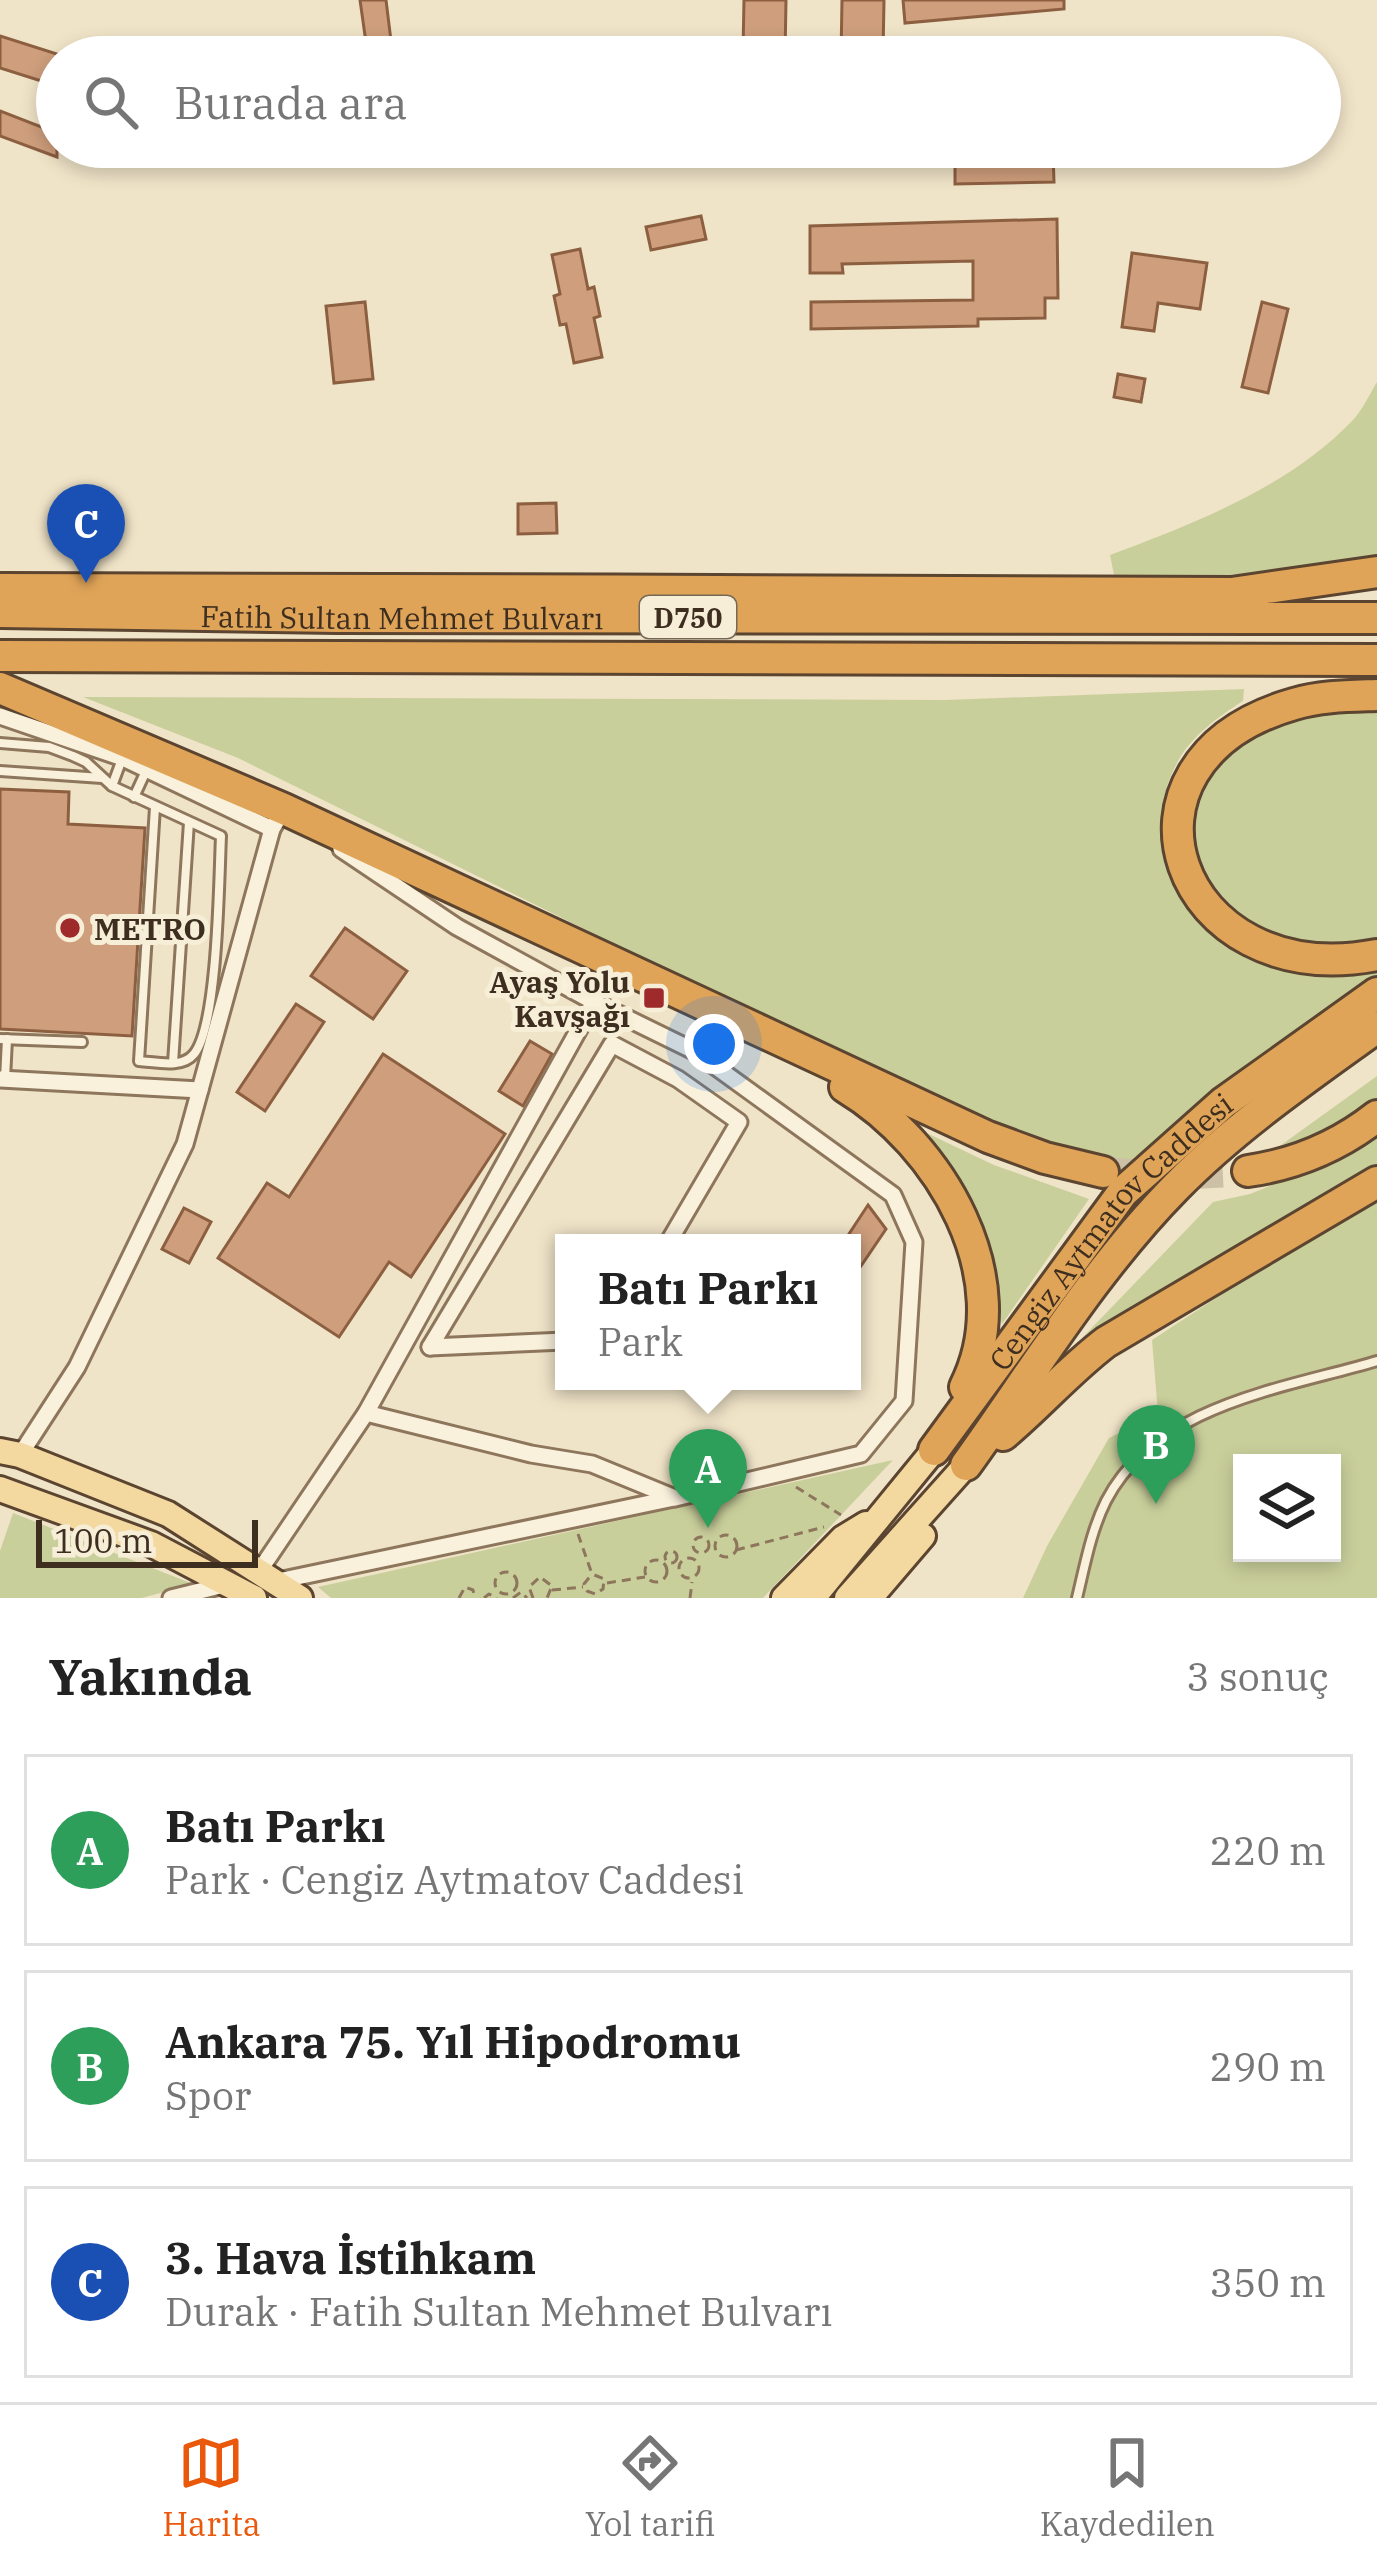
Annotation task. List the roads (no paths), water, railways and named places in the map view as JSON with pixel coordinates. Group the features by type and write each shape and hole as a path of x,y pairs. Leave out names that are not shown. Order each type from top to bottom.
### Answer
{"highway":[{"path":"967,616 1048,603 1170,601 1377,572"},
{"path":"0,589 559,592 832,588 1232,593"},
{"name":"Fatih Sultan Mehmet Bulvarı","path":"0,612 1377,618"},
{"name":"Fatih Sultan Mehmet Bulvarı","path":"0,656 1377,660"},
{"path":"0,688 988,1137 1102,1172"},
{"path":"1377,695 1291,704 1225,739 1192,776 1178,827 1179,858 1190,886 1228,929 1267,948 1316,960 1377,955"},
{"name":"Cengiz Aytmatov Caddesi","path":"934,1450 1124,1192 1223,1103 1377,993"},
{"path":"742,1025 868,1101 900,1128 956,1201 980,1285 983,1341 934,1450"},
{"name":"Cengiz Aytmatov Caddesi","path":"956,1477 1129,1239 1176,1187 1227,1140 1377,1027"},
{"path":"1249,1171 1286,1166 1314,1154 1351,1136 1377,1116"},
{"path":"956,1477 1106,1342 1377,1182"}],"main road":[{"name":"Cengiz Aytmatov Caddesi","path":"813,1598 934,1450"},
{"path":"10,1453 168,1514 300,1598"},
{"name":"Cengiz Aytmatov Caddesi","path":"847,1598 956,1477"},
{"name":"Cengiz Aytmatov Caddesi","path":"870,1598 926,1533 956,1477"},
{"path":"0,1489 151,1544 254,1598"},
{"name":"Cengiz Aytmatov Caddesi","path":"784,1598 843,1538 883,1513"}],"street":[{"path":"0,716 322,836 457,927 694,1051 893,1195 914,1242 904,1402 861,1454 675,1498 269,1576"},
{"path":"10,1453 77,1367 185,1144 279,818"},
{"path":"269,1576 366,1413 594,1002"},
{"path":"555,1341 430,1347 612,1044 678,1079 739,1122 673,1234"},
{"path":"678,1079 694,1051"},
{"path":"3,1079 200,1090"},
{"path":"366,1413 531,1454 592,1464 675,1498"},
{"path":"171,1598 230,1583"}],"lane":[{"path":"0,742 62,751 86,762 134,797 221,836 216,961 197,1049 189,1058 173,1063 139,1061 155,807"},
{"path":"108,782 123,758"},
{"path":"134,797 147,769"},
{"path":"0,771 108,782"},
{"path":"173,1063 189,822"},
{"path":"3,1079 3,1039 82,1042"},
{"path":"1077,1598 1095,1526 1107,1499 1124,1474 1160,1439 1220,1407 1377,1361"}],"tunnel":[{"path":"1103,1172 1159,1176 1248,1171"}],"place":[{"name":"3. Hava İstihkam","path":"86,583"},
{"name":"METRO","path":"70,928"},
{"name":"Ayaş Yolu Kavşağı","path":"654,998"},
{"name":"Ankara 75. Yıl Hipodromu","path":"1156,1504"},
{"name":"Batı Parkı","path":"708,1528"}]}
